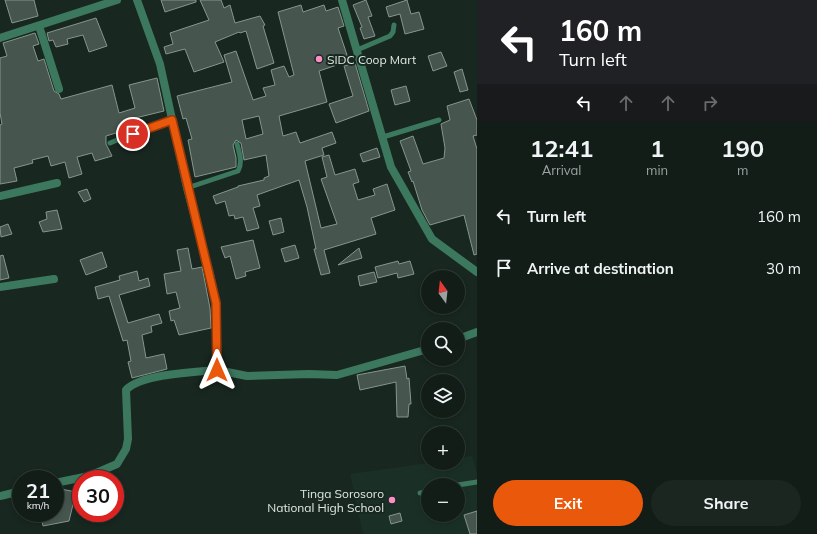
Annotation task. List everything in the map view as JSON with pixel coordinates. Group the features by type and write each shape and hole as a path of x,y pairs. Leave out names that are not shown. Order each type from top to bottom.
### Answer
{"street":[{"path":"0,38 117,0"},
{"path":"137,0 160,64 187,188 216,303 217,370"},
{"path":"342,0 391,167 432,240 477,272"},
{"path":"39,26 59,89"},
{"path":"0,196 57,183"},
{"path":"0,286 54,279"},
{"path":"465,336 477,332"},
{"path":"64,482 89,476 117,464 126,449 128,439 126,390 132,384 178,373 217,370 247,376 336,374 421,351"},
{"path":"0,496 12,493"}],"lane":[{"path":"357,50 390,36 393,32 394,25"},
{"path":"110,143 144,129 172,120"},
{"path":"383,137 439,120"},
{"path":"187,188 238,171 241,167 237,144"},
{"path":"465,484 477,482"}],"shaded area":[{"name":"Tinga Sorosoro National High School","path":"472,456 477,474 477,534 363,534 350,474 421,464 421,470 465,470 465,457"}],"building":[{"path":"5,0 34,0 38,16 12,23"},
{"path":"161,0 196,0 196,2 165,12"},
{"path":"200,0 221,0 224,8 230,5 235,23 260,16 265,25 263,26 274,63 257,69 246,31 239,32 215,42 224,62 194,72 185,49 166,54 164,47 173,44 170,33 209,20"},
{"path":"366,0 372,16 368,17 375,36 364,39 360,28 362,27 353,5"},
{"path":"407,0 411,14 419,12 424,29 405,34 400,14 389,17 386,7"},
{"path":"301,5 303,12 324,5 326,11 338,7 344,26 338,28 349,61 319,71 327,102 279,116 283,136 296,132 300,143 332,132 336,143 322,148 324,155 305,161 321,228 337,224 321,179 327,177 322,157 329,155 335,175 355,169 359,182 353,184 358,200 375,195 373,189 387,184 395,210 371,218 376,234 324,250 330,273 321,275 314,249 316,249 307,207 299,180 257,195 260,206 253,208 259,228 247,231 243,217 235,219 234,215 229,216 225,201 216,204 213,196 238,186 264,180 264,178 269,176 266,155 244,160 241,143 236,140 233,145 236,158 236,167 195,177 188,140 192,139 186,118 183,119 177,96 232,82 224,55 236,51 253,100 266,96 263,88 275,85 271,70 284,66 289,77 294,75 278,12","holes":["259,116 263,134 246,139 242,120"]},
{"path":"96,18 107,46 89,52 83,35 67,39 68,44 56,47 53,40 49,41 47,33"},
{"path":"35,33 39,44 33,46 38,61 44,59 54,91 59,94 61,99 112,85 119,113 135,108 129,85 157,78 164,111 127,120 129,129 106,136 106,144 112,156 95,161 92,153 77,157 82,174 69,178 65,162 51,166 48,156 32,160 33,163 14,168 17,181 0,184 0,125 2,124 0,113 0,58 7,56 3,43"},
{"path":"441,52 447,66 433,71 428,56"},
{"path":"355,63 369,111 336,123 329,104 353,96 344,66"},
{"path":"462,69 468,90 460,92 454,72"},
{"path":"406,86 410,101 395,105 391,90"},
{"path":"469,99 477,120 477,135 473,136 477,149 477,254 474,255 464,215 430,225 422,210 413,181 412,182 408,172 411,171 400,141 413,136 423,164 444,158 445,148 441,124 450,120 447,106"},
{"path":"377,148 380,157 363,162 360,154"},
{"path":"87,189 91,199 84,202 78,192"},
{"path":"57,210 62,229 43,232 39,222 47,219 46,212"},
{"path":"281,218 284,232 273,235 269,221"},
{"path":"8,224 12,234 1,237 0,227"},
{"path":"253,240 260,268 245,272 246,276 236,279 230,256 225,258 221,247"},
{"path":"295,245 299,258 285,262 281,249"},
{"path":"188,248 192,269 202,267 210,308 211,328 179,335 174,320 171,321 169,311 180,308 176,292 167,294 164,274 181,271 177,250"},
{"path":"359,248 362,258 338,265"},
{"path":"102,252 107,267 86,275 80,260"},
{"path":"3,255 9,278 0,280 0,256"},
{"path":"398,261 399,264 410,261 414,274 398,278 397,273 378,278 375,267"},
{"path":"137,271 139,281 148,278 150,286 119,295 128,323 159,314 162,323 151,326 152,332 142,335 146,358 164,354 167,369 132,378 128,362 131,361 127,340 123,341 109,296 98,299 95,287 120,280 119,276"},
{"path":"374,272 377,282 360,286 358,276"},
{"path":"405,366 407,379 409,378 411,404 409,404 408,417 397,417 396,382 360,390 357,375"},
{"path":"64,490 72,491 72,509 69,521 64,522"},
{"path":"477,511 477,534 470,534 465,515"},
{"path":"400,513 402,521 391,524 389,516"},
{"path":"42,522 64,522 43,526"}],"place":[{"name":"SIDC Coop Mart","path":"319,59"},
{"name":"Tinga Sorosoro National High School","path":"392,500"}],"route":[{"path":"133,134 172,120 187,188 210,274 216,303 217,370"}]}
